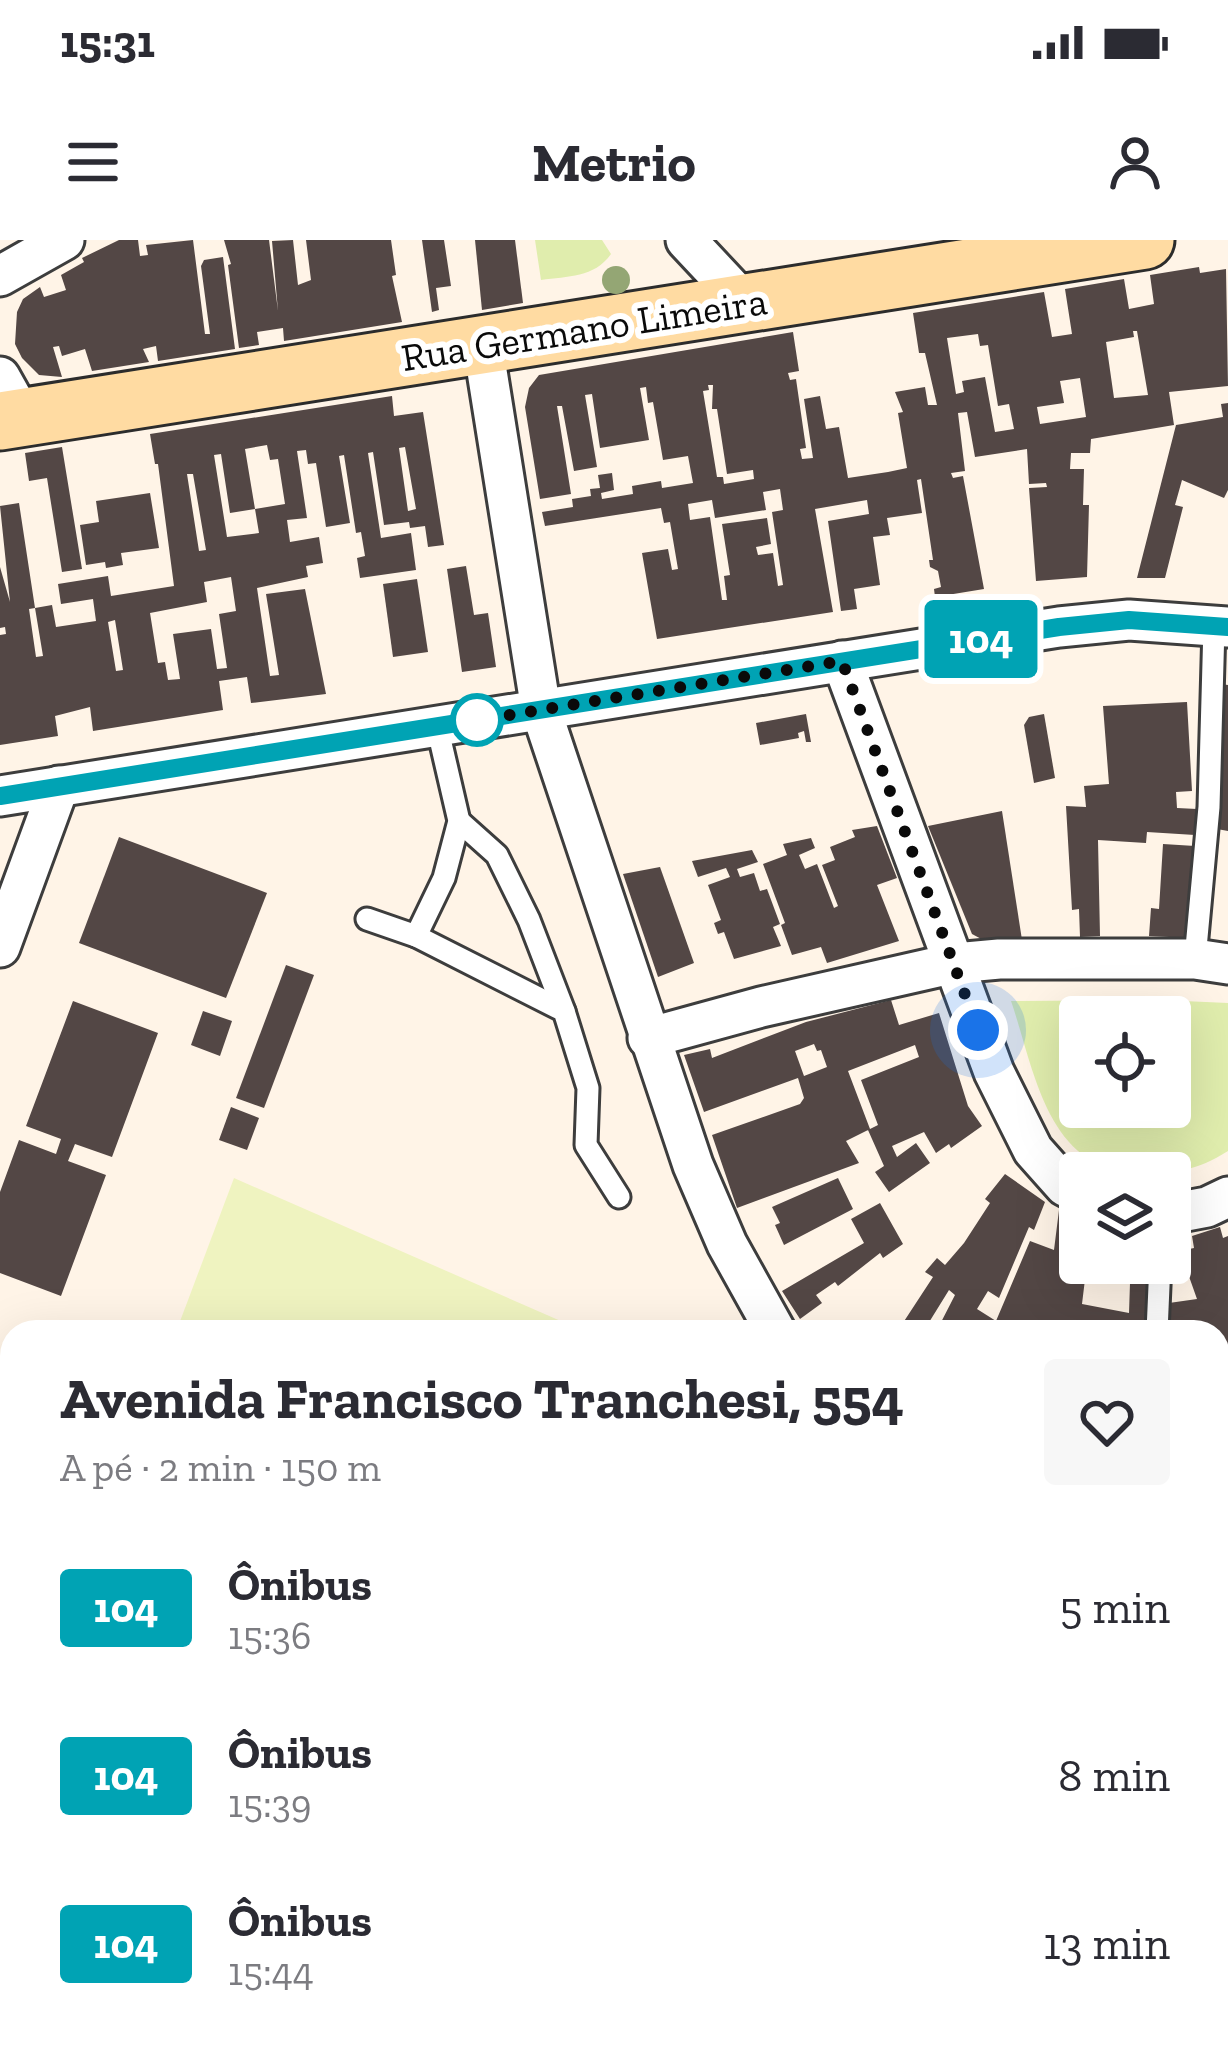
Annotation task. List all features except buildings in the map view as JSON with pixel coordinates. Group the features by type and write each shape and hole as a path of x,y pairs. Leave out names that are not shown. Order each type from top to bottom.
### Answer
{"street":[{"path":"0,276 64,240"},
{"path":"686,240 745,303"},
{"name":"Rua Germano Limeira","path":"8,405 483,346 1145,240"},
{"path":"483,346 542,710 692,1165 727,1244 769,1320"},
{"path":"0,796 1059,627 1129,620 1221,626"},
{"path":"842,661 994,1072 1033,1150 1059,1179"},
{"path":"0,947 59,786"},
{"path":"648,1038 761,1006 955,962 999,958 1212,961"},
{"path":"1191,1210 1228,1197"}],"lane":[{"path":"1212,961 1209,807 1221,626"},
{"path":"416,937 444,878 459,821 436,726"},
{"path":"459,821 497,855 530,920 587,1088 586,1145 619,1197"},
{"path":"367,919 416,937 564,1011"},
{"path":"1158,1320 1159,1284"}],"green space":[{"path":"535,240 602,240 611,254 588,272 541,280"},
{"path":"1011,1001 1059,1001 1059,1127 1038,1086"},
{"path":"1191,1001 1228,1003 1228,1151 1191,1168 1191,1152 1080,1152 1059,1128 1191,1128"},
{"path":"234,1178 559,1320 181,1320"}],"bus line":[{"name":"104","path":"0,796 1059,627 1129,620 1228,627"}],"route":[{"path":"477,720 472,721 842,661 978,1030"}]}
